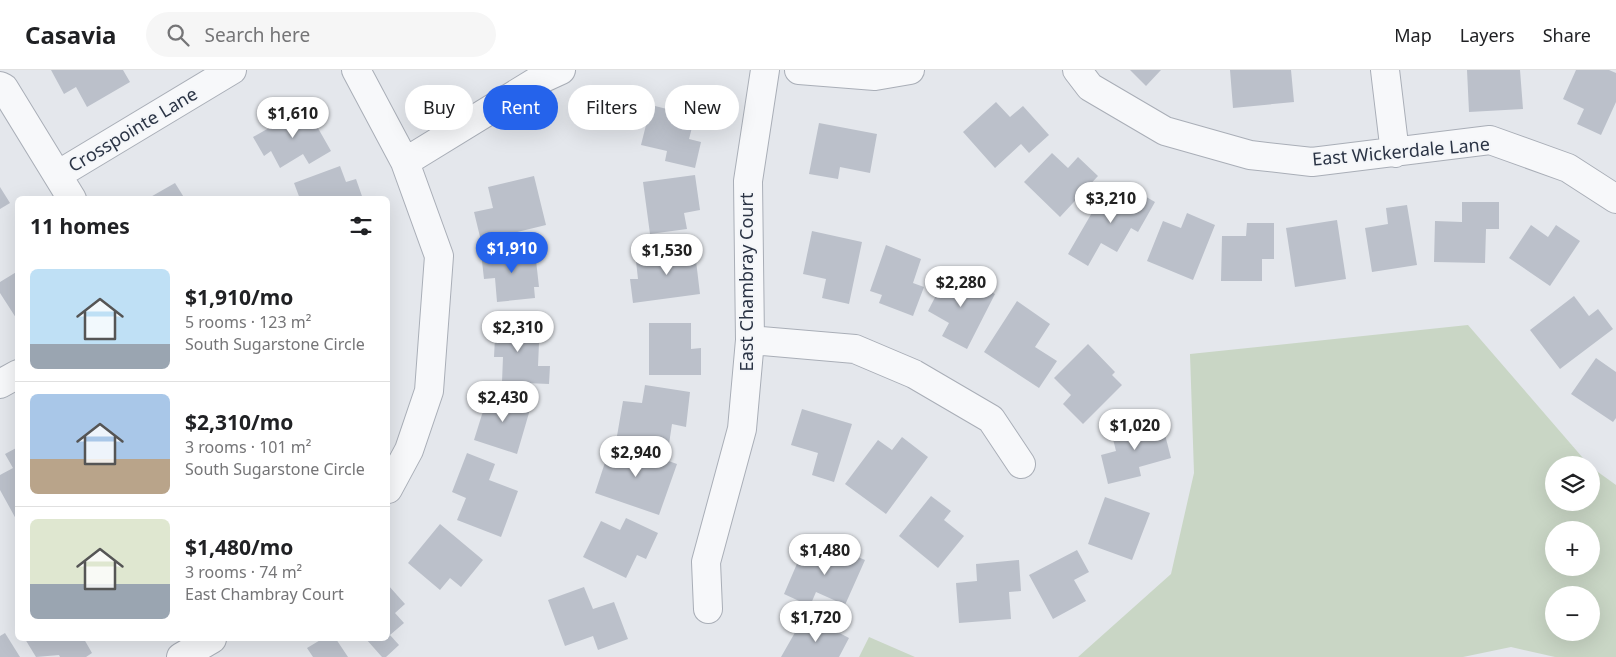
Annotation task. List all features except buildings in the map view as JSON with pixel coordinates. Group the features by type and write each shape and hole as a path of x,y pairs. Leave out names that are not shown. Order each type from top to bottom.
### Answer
{"street":[{"name":"Crosspointe Lane","path":"59,174 232,70"},
{"path":"356,70 405,162 439,256 429,391 409,450 390,484"},
{"path":"405,162 537,81 561,70"},
{"name":"East Chambray Court","path":"708,609 706,562 742,429 750,340 748,181 765,70"},
{"path":"799,70 875,76 910,70"},
{"name":"East Wickerdale Lane","path":"1077,70 1090,87 1165,131 1250,155 1312,162 1490,140 1568,168 1616,199"},
{"path":"1386,70 1395,152"},
{"path":"0,86 4,88 59,174 70,196"},
{"path":"750,340 855,348 914,374 991,419 1021,464"},
{"path":"0,384 15,376"},
{"path":"181,657 209,641"}],"green space":[{"path":"1468,325 1581,456 1545,456 1545,511 1600,511 1600,473 1616,485 1616,657 1555,657 1511,647 1463,657 1078,657 1171,574 1194,473 1190,354"},
{"path":"869,637 915,657 859,657"}]}
